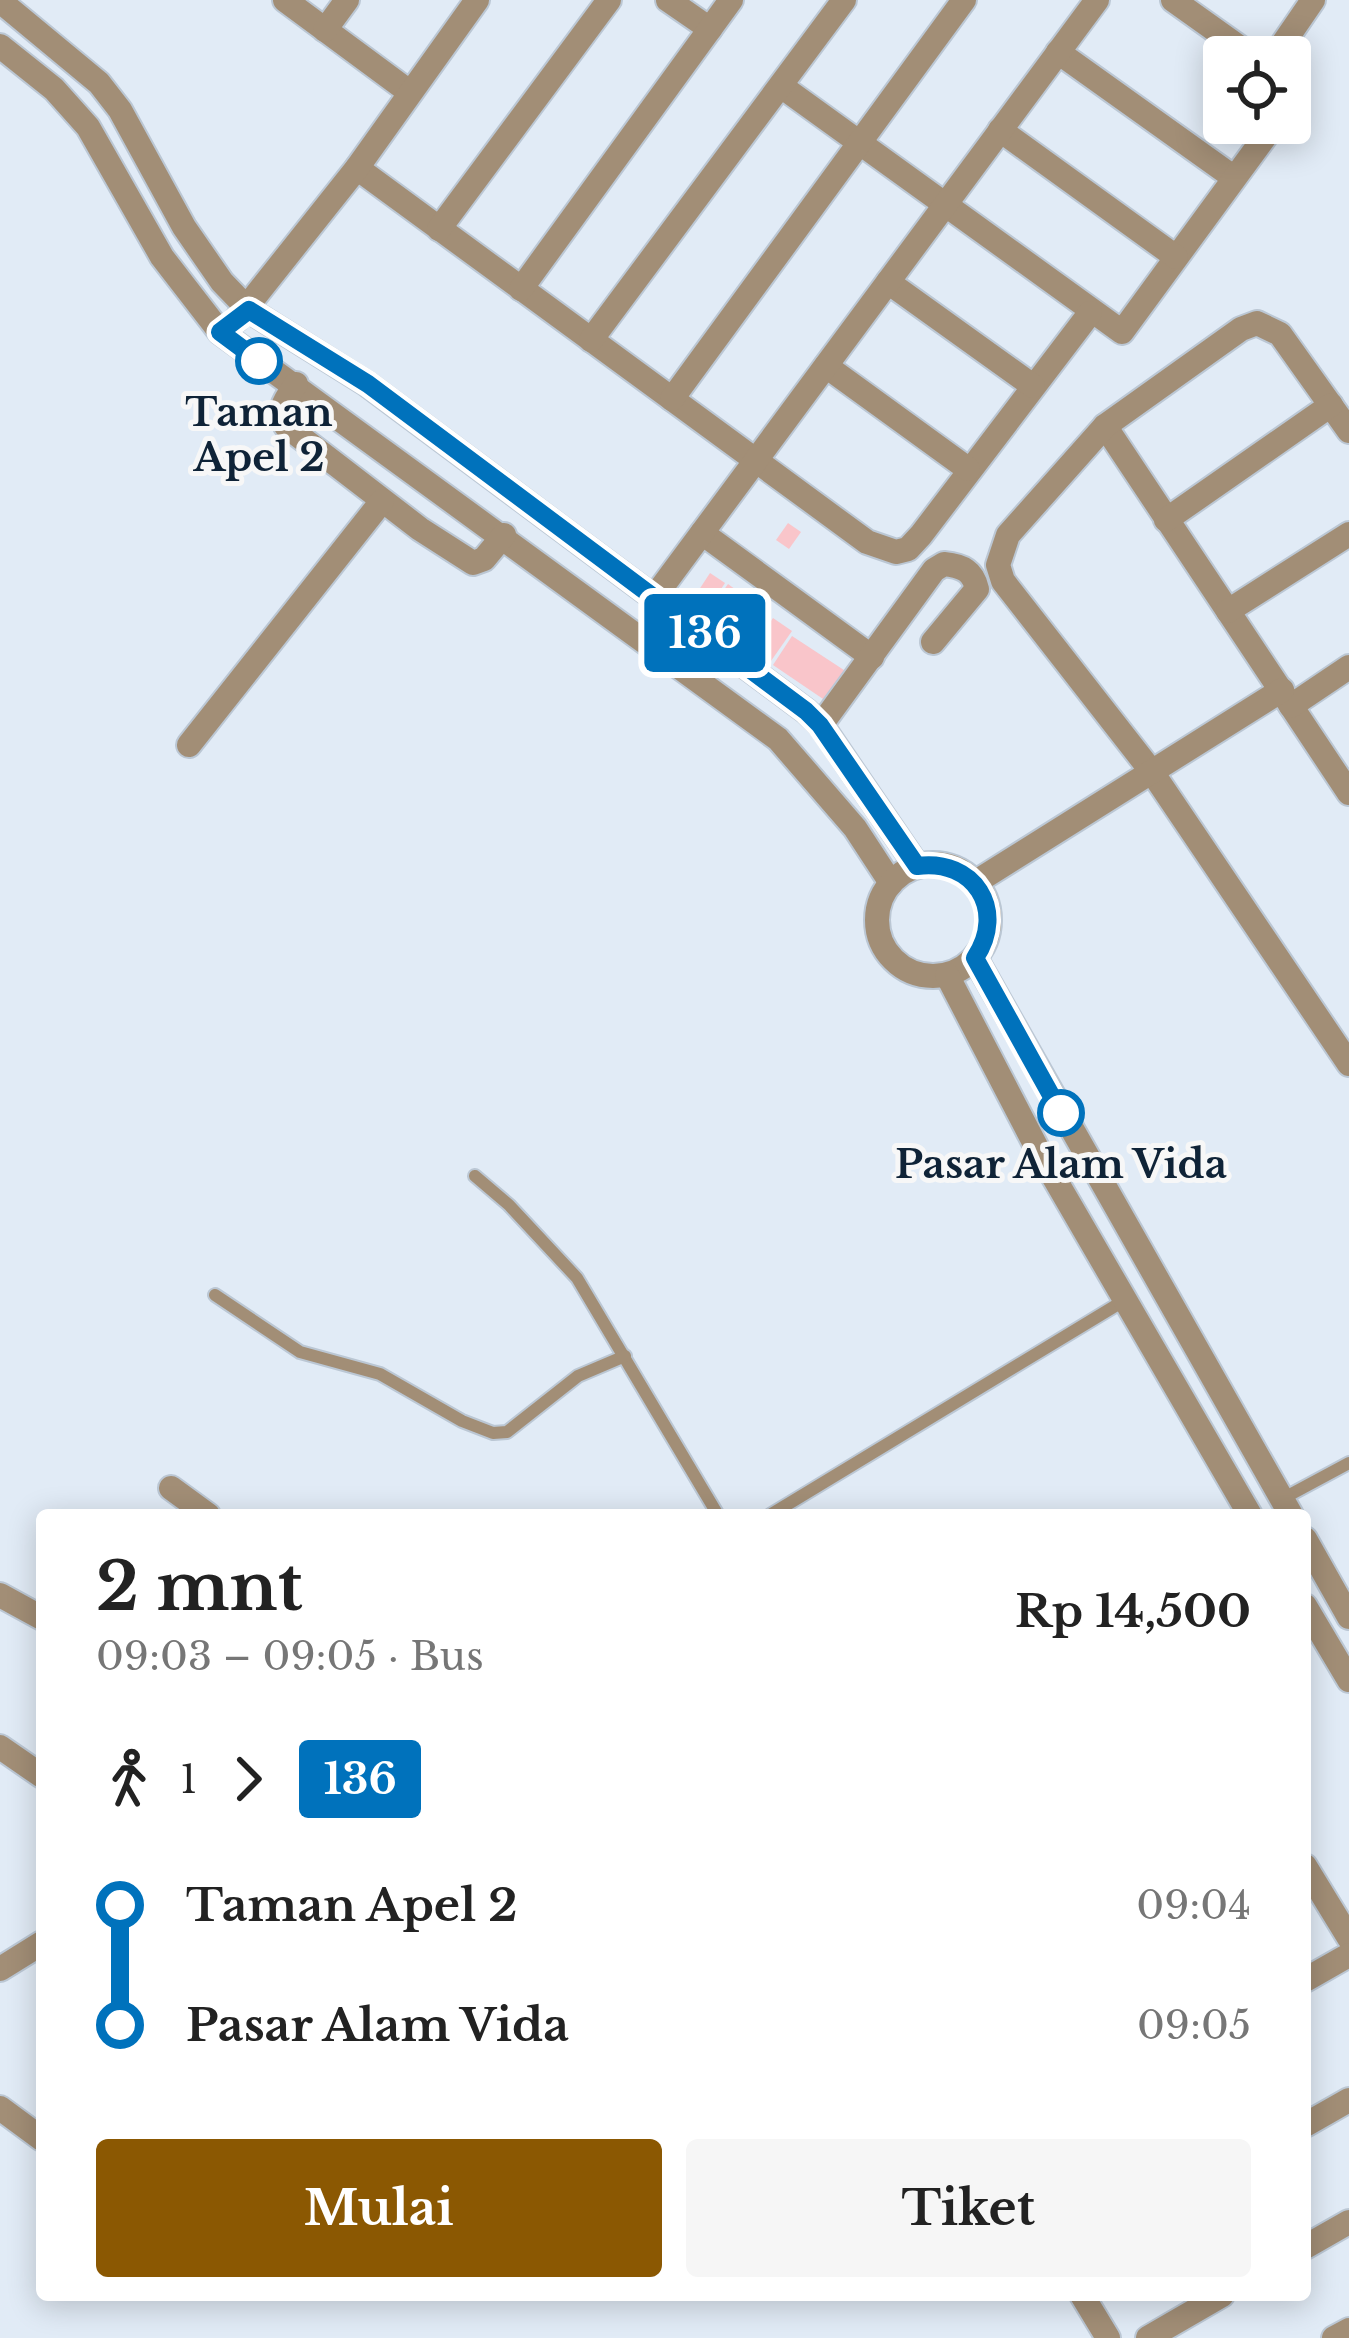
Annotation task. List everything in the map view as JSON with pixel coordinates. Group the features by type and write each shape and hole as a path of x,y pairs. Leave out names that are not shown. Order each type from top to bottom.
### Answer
{"street":[{"path":"285,0 408,91"},
{"path":"325,30 347,0"},
{"path":"220,332 249,310 477,0"},
{"path":"439,229 609,0"},
{"path":"668,0 710,29"},
{"path":"521,289 731,0"},
{"path":"591,340 844,0"},
{"path":"672,399 964,0"},
{"path":"656,595 1097,0"},
{"path":"1173,0 1224,36"},
{"path":"1288,36 1310,1"},
{"path":"0,2 99,83 120,110 184,227 249,310 368,384 656,595 822,728 917,866"},
{"path":"0,46 54,89 88,127 161,257 220,332 778,739 855,828 891,883"},
{"path":"1058,52 1233,177"},
{"path":"781,86 1122,332 1259,144"},
{"path":"1000,130 1176,257"},
{"path":"357,168 756,463 867,542 896,552 908,549 921,536 1090,313"},
{"path":"888,282 1033,386"},
{"path":"1349,431 1280,334 1257,323 1241,329 1105,426 1008,535 998,565 1003,581 1152,772 1349,1064"},
{"path":"826,366 968,469"},
{"path":"296,384 282,404 280,415 286,426 382,501 473,563 484,559 504,535"},
{"path":"1166,520 1331,404"},
{"path":"1105,426 1349,793"},
{"path":"190,745 382,501"},
{"path":"702,533 872,657"},
{"path":"1228,611 1349,534"},
{"path":"796,760 934,570 944,564 964,568 974,576 977,590 933,642"},
{"path":"976,883 1152,772 1349,668"},
{"path":"917,866 950,866 976,883 989,913 984,944 975,958 947,975 916,974 890,957 881,943 877,912 891,883 917,866"},
{"path":"975,958 1287,1507"},
{"path":"947,975 1037,1150 1247,1509"},
{"path":"171,1488 200,1509"},
{"path":"1311,1550 1349,1617"},
{"path":"0,1594 36,1615"},
{"path":"1311,1616 1349,1680"},
{"path":"0,1747 36,1772"},
{"path":"1311,1876 1349,1938"},
{"path":"3,1962 36,1946"},
{"path":"1311,1976 1349,1954"},
{"path":"1311,2122 1349,2100"},
{"path":"0,2108 36,2135"},
{"path":"1311,2244 1349,2222"},
{"path":"1086,2301 1108,2338"},
{"path":"1148,2338 1212,2301"},
{"path":"1334,2338 1349,2330"}],"lane":[{"path":"475,1176 578,1278 714,1509"},
{"path":"214,1295 292,1348 387,1377 462,1421 493,1433 507,1432 578,1376 625,1356"},
{"path":"780,1509 1125,1300"},
{"path":"1287,1507 1349,1463"}],"building":[{"path":"788,523 801,532 789,549 776,540"},
{"path":"710,573 725,583 704,615 689,605"},
{"path":"728,584 747,598 725,628 706,615"},
{"path":"748,602 770,617 749,647 728,633"},
{"path":"773,618 792,631 771,661 752,648"},
{"path":"792,636 850,674 829,703 773,665"}],"bus line":[{"name":"136","path":"259,361 220,332 249,310 368,384 806,711 917,866 950,866 976,883 985,897 988,929 975,958 1061,1113"}],"place":[{"name":"Taman Apel 2","path":"259,361"},
{"name":"Pasar Alam Vida","path":"1061,1113"}]}
